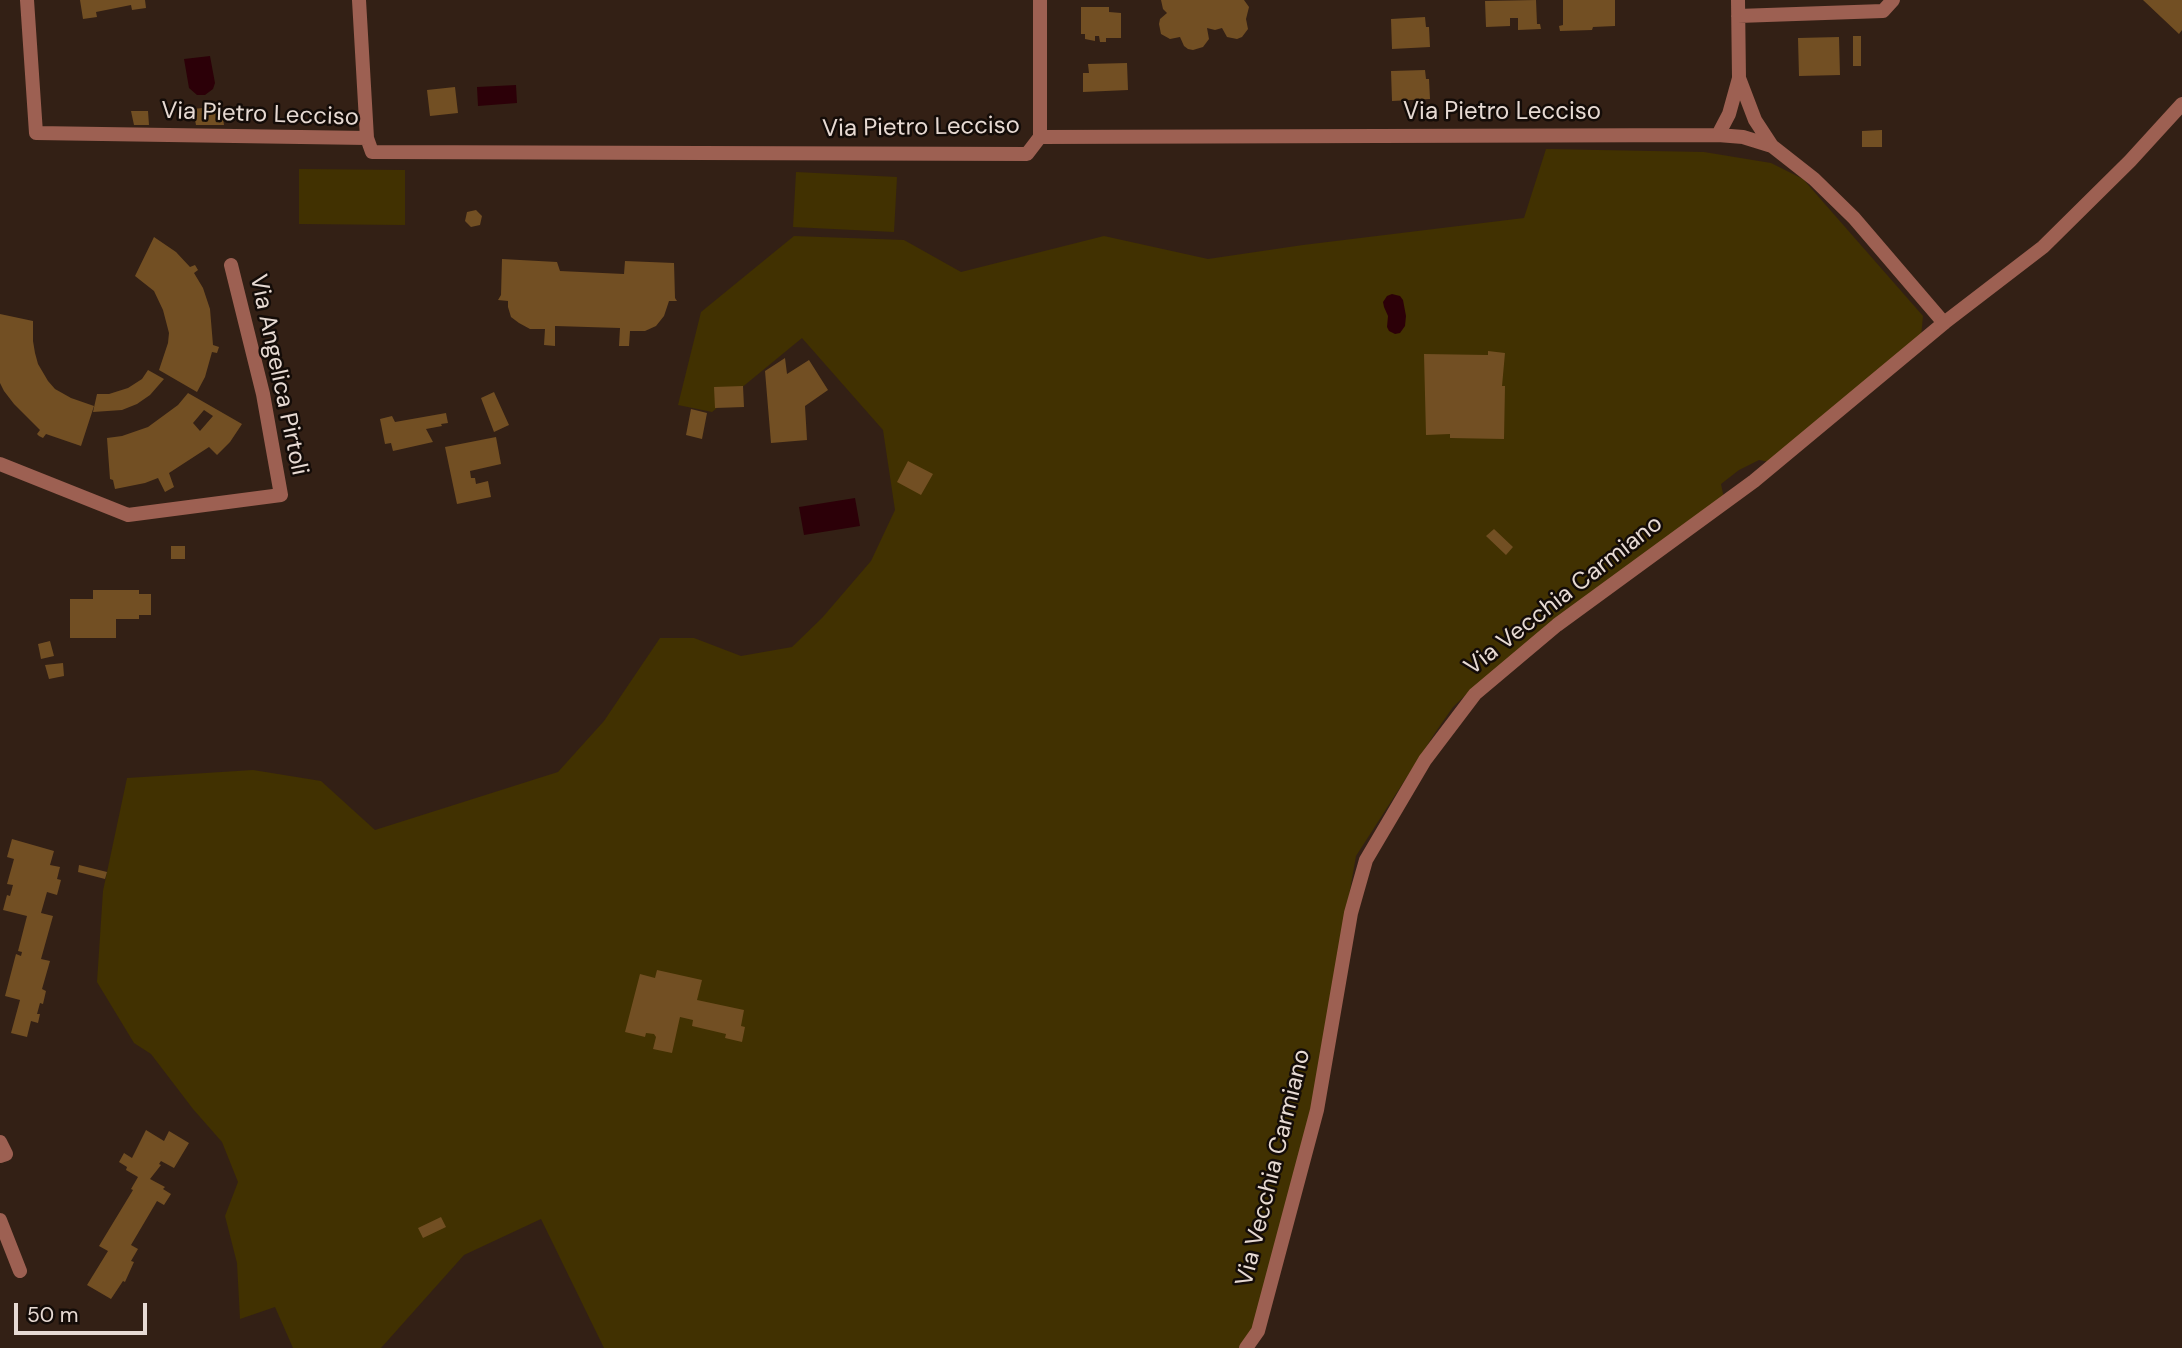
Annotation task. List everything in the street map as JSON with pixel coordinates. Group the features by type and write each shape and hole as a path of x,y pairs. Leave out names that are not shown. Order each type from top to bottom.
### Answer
{"street":[{"name":"Via Pietro Lecciso","path":"27,0 36,133 367,138 372,152 1027,154 1040,137 1743,137 1772,146 1814,179 1854,218 1944,323"},
{"path":"359,0 367,138"},
{"path":"1040,0 1040,137"},
{"path":"1718,135 1729,114 1739,78 1738,0"},
{"path":"1738,16 1883,11 1893,0"},
{"path":"1739,78 1755,120 1772,146"},
{"name":"Via Vecchia Carmiano","path":"1246,1348 1258,1331 1317,1110 1351,913 1366,860 1424,760 1475,694 1557,625 1754,481 1944,323 2043,247 2130,161 2182,104"},
{"name":"Via Angelica Pirtoli","path":"0,464 128,516 281,495 263,394 231,265"},
{"path":"0,1142 6,1153 0,1156"},
{"path":"0,1220 20,1271"}],"shaded area":[{"path":"210,56 215,83 213,89 205,95 197,95 189,88 184,59"},
{"path":"516,85 517,103 478,106 477,87"},
{"path":"1546,149 1704,152 1771,163 1803,179 1923,316 1921,337 1769,462 1759,460 1739,470 1721,484 1724,498 1477,684 1453,707 1437,730 1356,856 1310,1117 1253,1328 1240,1348 604,1348 541,1219 464,1255 381,1348 293,1348 275,1307 240,1319 237,1263 225,1216 238,1182 222,1142 151,1054 134,1043 97,982 103,891 127,778 253,770 321,781 375,830 558,772 604,721 660,638 694,638 741,656 792,647 822,618 871,561 895,510 883,430 802,338 712,412 678,405 701,312 794,236 904,240 961,272 1104,236 1208,259 1524,218"},
{"path":"299,169 405,170 405,225 299,224"},
{"path":"796,172 897,177 894,232 793,227"},
{"path":"1392,294 1403,300 1406,316 1405,326 1400,333 1395,334 1387,327 1388,316 1383,302"},
{"path":"855,498 860,526 804,535 799,507"}],"building":[{"path":"80,0 145,0 146,8 132,10 131,5 96,12 97,17 83,19"},
{"path":"1161,0 1244,0 1249,7 1246,19 1248,29 1237,39 1227,37 1222,28 1207,28 1209,39 1203,47 1188,49 1180,37 1170,39 1161,34 1160,19 1167,13"},
{"path":"1536,0 1537,24 1540,24 1541,29 1518,30 1518,18 1510,18 1510,26 1486,27 1485,1"},
{"path":"1563,0 1615,0 1615,26 1560,31 1559,26 1563,25"},
{"path":"2143,0 2182,0 2182,30 2179,34"},
{"path":"1081,7 1109,7 1109,12 1121,13 1121,38 1106,38 1106,42 1100,42 1099,36 1095,36 1095,41 1085,39 1085,34 1081,34"},
{"path":"1425,17 1426,27 1429,27 1430,47 1392,49 1391,19"},
{"path":"1853,36 1861,36 1861,66 1853,66"},
{"path":"1839,37 1840,75 1799,76 1798,38"},
{"path":"1127,63 1128,90 1083,92 1083,73 1089,73 1088,64"},
{"path":"1425,70 1426,79 1429,79 1430,99 1392,101 1391,71"},
{"path":"455,87 458,113 430,116 427,90"},
{"path":"221,106 224,125 196,125 193,109"},
{"path":"131,111 148,111 149,125 134,125"},
{"path":"1882,130 1882,147 1862,147 1862,131"},
{"path":"476,210 482,216 480,225 471,227 465,221 467,212"},
{"path":"154,237 176,252 190,267 195,265 198,270 194,273 203,288 210,309 213,345 219,347 217,353 212,352 205,377 197,392 159,370 169,333 154,291 135,276"},
{"path":"502,259 557,262 560,271 624,274 625,261 674,263 677,301 669,301 664,316 656,326 645,331 630,331 629,346 619,346 620,328 555,326 555,346 544,345 545,329 530,329 519,323 511,317 508,301 498,300 501,295"},
{"path":"0,314 33,321 35,353 48,381 55,389 71,398 94,406 81,446 46,434 43,438 39,436 37,434 40,430 4,391 0,383"},
{"path":"1488,351 1505,353 1502,386 1505,386 1504,439 1450,438 1450,434 1426,435 1424,354 1488,355"},
{"path":"785,358 787,374 809,360 828,390 805,406 807,440 771,443 765,371"},
{"path":"148,370 164,379 150,395 122,410 93,412 97,394 109,394 128,388 142,379"},
{"path":"743,386 744,407 715,408 714,387"},
{"path":"494,392 509,425 494,432 481,398"},
{"path":"188,393 242,424 217,455 209,447 169,473 174,487 165,492 158,478 115,489 113,480 110,479 107,438 148,427 178,405","holes":["204,410 213,416 200,431 193,423"]},
{"path":"691,409 707,413 702,439 686,435"},
{"path":"446,413 448,423 426,429 433,442 393,451 391,443 385,444 380,419 392,416 395,422"},
{"path":"496,437 501,464 470,471 476,484 488,481 491,497 457,504 445,447"},
{"path":"908,461 933,474 921,495 897,482"},
{"path":"1494,529 1513,547 1506,555 1486,536"},
{"path":"171,546 185,546 185,559 171,559"},
{"path":"93,590 139,590 139,594 151,594 151,615 139,615 139,619 116,619 116,638 70,638 70,599 93,599"},
{"path":"50,641 54,656 41,659 38,644"},
{"path":"63,663 64,676 49,679 45,665"},
{"path":"12,839 54,851 50,865 60,867 57,879 61,880 57,895 47,892 41,913 53,916 41,959 50,961 42,989 46,991 43,1004 40,1003 37,1014 40,1014 38,1023 31,1021 27,1037 11,1033 20,1000 5,996 16,954 21,956 22,952 18,951 27,916 3,910 13,885 7,884 14,859 7,857"},
{"path":"79,865 107,872 105,879 78,872"},
{"path":"657,970 702,980 697,1000 744,1010 742,1042 725,1038 726,1034 692,1026 693,1020 680,1017 672,1053 653,1049 656,1037 654,1034 646,1033 645,1037 625,1032 640,974 655,978"},
{"path":"146,1130 164,1141 169,1131 189,1143 174,1168 161,1161 150,1179 165,1187 163,1189 171,1194 164,1205 157,1201 131,1245 138,1249 131,1261 134,1262 125,1282 123,1281 111,1299 87,1285 108,1251 99,1246 138,1177 119,1162 124,1153 132,1158"},
{"path":"441,1217 446,1227 423,1238 418,1228"}]}
